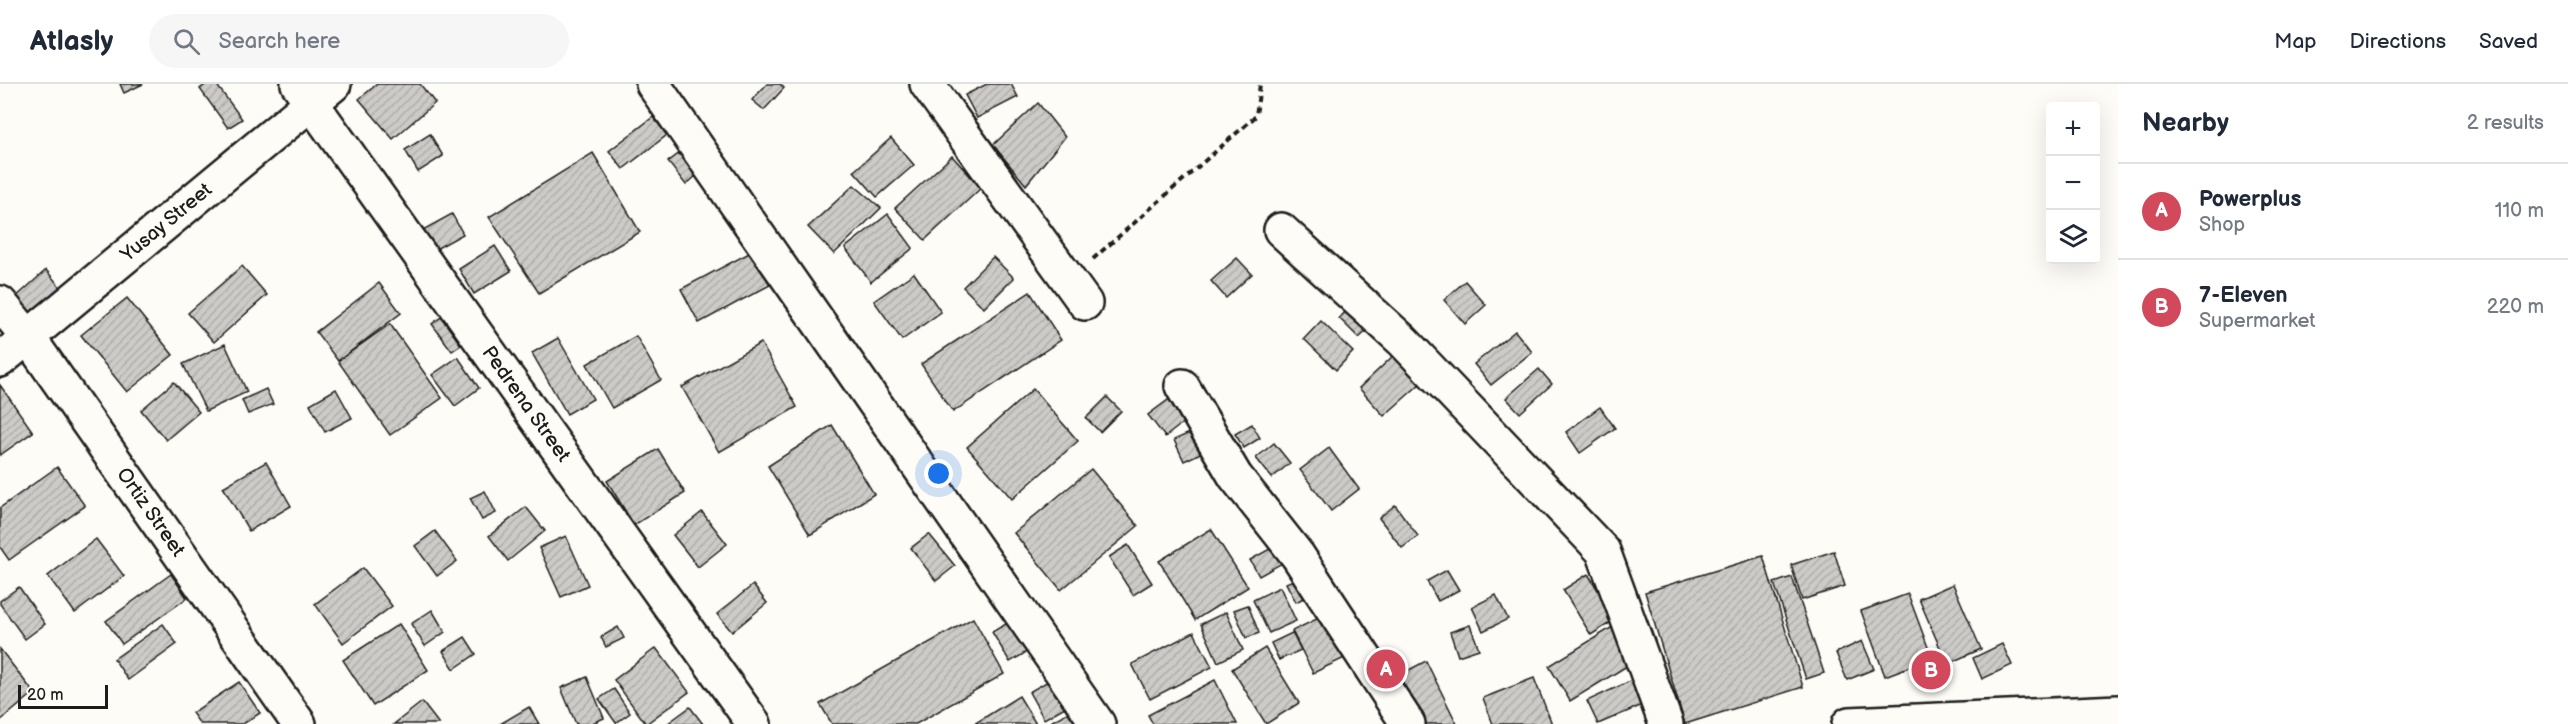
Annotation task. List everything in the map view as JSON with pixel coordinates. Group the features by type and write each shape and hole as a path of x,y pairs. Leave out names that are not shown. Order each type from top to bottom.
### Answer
{"street":[{"path":"653,84 1098,724"},
{"path":"927,84 1077,291"},
{"name":"Yusay Street","path":"0,360 314,90"},
{"name":"Pedrena Street","path":"314,90 754,724"},
{"path":"1281,230 1403,341 1603,551 1666,724"},
{"name":"Ortiz Street","path":"0,303 28,337 299,724"},
{"path":"1182,386 1235,476 1298,556 1408,724"},
{"path":"1849,724 2118,712"}],"path":[{"path":"1077,291 1256,116 1260,84"}],"building":[{"path":"120,84 143,84 124,93"},
{"path":"206,84 216,84 242,119 228,128 200,89"},
{"path":"377,84 420,84 435,103 393,139 359,99"},
{"path":"767,84 780,84 784,88 764,110 752,100"},
{"path":"987,84 1011,84 1018,97 977,118 965,95"},
{"path":"1038,103 1065,137 1026,185 993,145"},
{"path":"653,117 667,135 623,169 609,151"},
{"path":"430,134 443,156 418,172 405,150"},
{"path":"891,138 914,165 877,197 854,171"},
{"path":"681,152 699,173 686,185 668,162"},
{"path":"593,153 640,232 539,293 489,217"},
{"path":"952,156 981,188 925,240 895,208"},
{"path":"854,185 881,208 834,254 808,227"},
{"path":"452,214 463,234 432,251 421,231"},
{"path":"888,214 913,248 871,282 845,248"},
{"path":"495,246 511,271 474,294 459,269"},
{"path":"753,251 770,285 699,323 681,289"},
{"path":"993,257 1014,278 984,308 963,287"},
{"path":"1237,258 1252,274 1226,298 1211,281"},
{"path":"242,266 267,295 214,342 188,313"},
{"path":"46,270 61,288 29,316 14,299"},
{"path":"914,273 941,312 902,340 874,301"},
{"path":"1465,281 1486,305 1465,324 1444,300"},
{"path":"379,283 401,313 338,361 316,332"},
{"path":"1030,292 1061,340 953,412 921,364"},
{"path":"127,298 173,355 127,392 81,335"},
{"path":"1355,303 1375,323 1359,338 1339,318"},
{"path":"441,317 461,345 452,351 432,324"},
{"path":"1321,321 1353,352 1336,370 1304,339"},
{"path":"390,324 442,398 390,435 338,361"},
{"path":"1515,331 1532,352 1491,385 1474,364"},
{"path":"636,336 661,380 612,408 587,364"},
{"path":"558,338 593,399 567,414 532,353"},
{"path":"761,343 797,407 719,452 682,387"},
{"path":"225,344 247,392 206,411 183,364"},
{"path":"1394,355 1420,384 1384,416 1359,388"},
{"path":"458,357 479,388 455,406 432,375"},
{"path":"1539,369 1552,384 1520,413 1506,398"},
{"path":"174,382 199,412 166,440 141,410"},
{"path":"0,385 33,432 0,455"},
{"path":"266,389 273,404 248,414 242,400"},
{"path":"336,389 352,418 325,432 310,404"},
{"path":"1033,389 1078,441 1012,499 967,447"},
{"path":"1176,394 1193,415 1165,437 1148,415"},
{"path":"1107,397 1121,411 1100,432 1086,418"},
{"path":"1600,407 1615,428 1580,453 1566,432"},
{"path":"1252,424 1260,438 1244,448 1235,434"},
{"path":"832,425 874,494 810,535 768,466"},
{"path":"1196,430 1205,451 1184,461 1174,440"},
{"path":"1274,443 1290,463 1272,478 1256,458"},
{"path":"1329,448 1359,489 1331,511 1300,470"},
{"path":"658,449 685,493 634,525 607,481"},
{"path":"266,462 291,506 249,531 223,487"},
{"path":"57,467 85,506 9,560 0,547 0,508"},
{"path":"1091,469 1138,526 1061,590 1014,533"},
{"path":"485,491 496,513 482,520 470,498"},
{"path":"1395,505 1418,536 1402,548 1379,518"},
{"path":"526,507 545,531 508,561 489,536"},
{"path":"702,512 727,544 698,567 673,535"},
{"path":"1211,529 1248,587 1195,620 1159,561"},
{"path":"435,531 457,561 437,576 415,546"},
{"path":"929,534 955,566 936,581 911,548"},
{"path":"566,536 588,585 561,597 539,548"},
{"path":"96,539 124,576 75,613 48,576"},
{"path":"1284,541 1293,557 1259,576 1250,560"},
{"path":"1128,545 1152,583 1133,595 1109,557"},
{"path":"1834,551 1845,586 1802,600 1791,565"},
{"path":"1763,556 1803,687 1685,724 1645,592"},
{"path":"363,568 392,606 343,643 315,604"},
{"path":"1447,570 1459,590 1438,601 1427,581"},
{"path":"171,574 187,598 122,644 106,621"},
{"path":"1306,574 1315,592 1296,602 1286,583"},
{"path":"1588,574 1616,619 1591,635 1563,590"},
{"path":"1792,577 1824,673 1806,679 1774,583"},
{"path":"1953,584 1981,649 1947,664 1919,599"},
{"path":"753,585 767,603 732,632 717,614"},
{"path":"19,587 45,624 25,639 0,604 0,601"},
{"path":"1280,587 1296,621 1269,633 1253,600"},
{"path":"1908,594 1932,658 1885,676 1861,611"},
{"path":"1496,595 1508,619 1483,631 1472,607"},
{"path":"1248,605 1259,633 1246,638 1234,610"},
{"path":"432,610 445,632 425,646 411,624"},
{"path":"1226,612 1243,650 1218,662 1201,624"},
{"path":"1331,612 1351,655 1313,673 1292,631"},
{"path":"1018,617 1035,647 1010,662 992,632"},
{"path":"973,618 1004,674 916,724 832,724 820,704"},
{"path":"1619,623 1640,658 1570,701 1549,666"},
{"path":"163,624 177,644 128,680 114,659"},
{"path":"399,624 428,670 373,706 343,660"},
{"path":"1470,625 1479,649 1458,656 1450,632"},
{"path":"618,627 624,638 606,647 601,637"},
{"path":"1194,632 1212,667 1150,699 1132,664"},
{"path":"1292,633 1301,650 1279,660 1271,643"},
{"path":"465,637 476,654 454,669 443,651"},
{"path":"1862,641 1874,669 1847,680 1836,653"},
{"path":"2002,644 2012,665 1982,679 1973,658"},
{"path":"656,648 689,692 646,724 614,680"},
{"path":"1265,648 1299,703 1266,724 1232,669"},
{"path":"0,649 34,693 0,721"},
{"path":"1426,661 1457,724 1424,724 1399,675"},
{"path":"1643,675 1654,700 1598,724 1587,701"},
{"path":"587,677 604,718 590,724 576,724 561,688"},
{"path":"1534,678 1552,724 1493,724 1483,698"},
{"path":"1050,680 1065,707 1044,719 1029,692"},
{"path":"1215,680 1237,724 1153,724 1148,715"},
{"path":"239,682 260,713 243,724 200,724 192,713"},
{"path":"614,689 630,713 616,723 599,699"},
{"path":"1019,696 1036,724 974,724"},
{"path":"422,702 439,724 394,724"},
{"path":"529,707 539,724 500,724"},
{"path":"690,707 703,724 667,724"},
{"path":"1078,707 1088,724 1054,724 1052,721"}],"place":[{"name":"Powerplus","path":"1386,669"},
{"name":"7-Eleven","path":"1931,670"}]}
